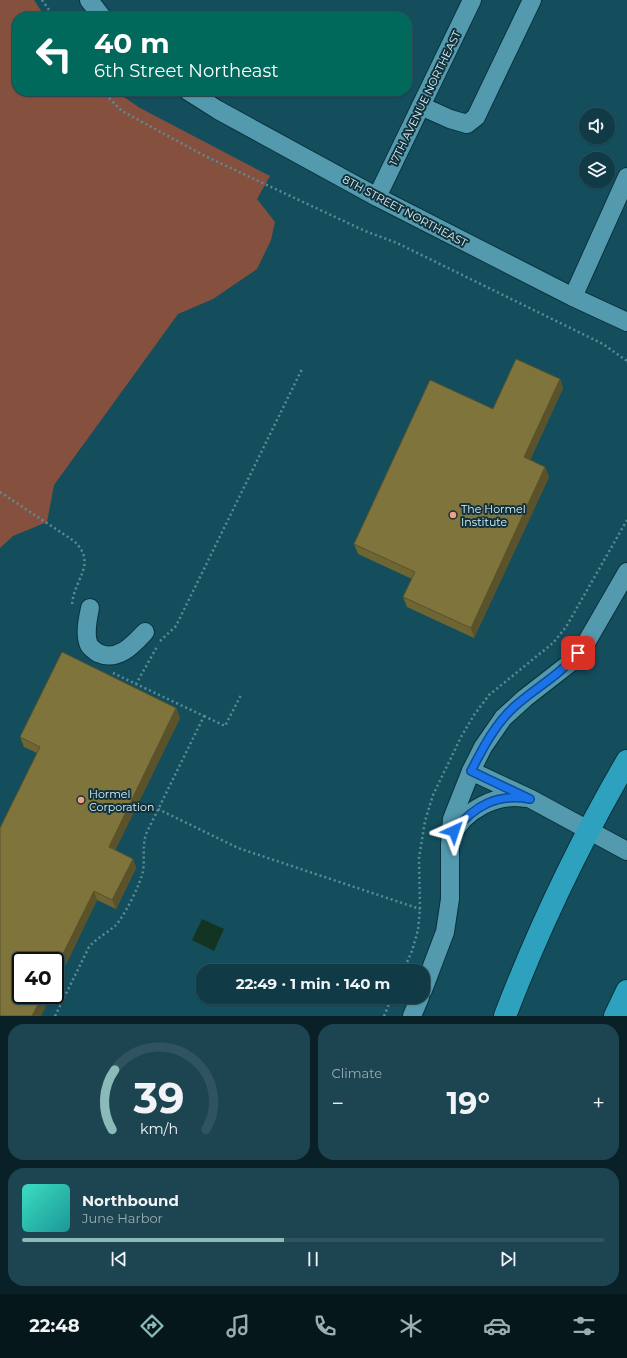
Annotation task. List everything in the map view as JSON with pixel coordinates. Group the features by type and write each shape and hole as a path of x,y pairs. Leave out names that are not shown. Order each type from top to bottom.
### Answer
{"highway":[{"path":"505,1016 544,924 590,830 627,761"},
{"path":"615,1016 627,991"}],"street":[{"path":"89,0 98,12"},
{"name":"17TH AVENUE NORTHEAST","path":"377,197 472,0"},
{"path":"421,106 450,119 467,124 476,117 532,0"},
{"name":"8TH STREET NORTHEAST","path":"196,96 218,110 377,197 572,297 626,319"},
{"path":"572,297 627,177"},
{"path":"430,973 441,946 448,918 450,899 450,840 454,814 471,771 483,748 503,718 525,698 570,663 586,643 627,572"},
{"path":"90,608 87,638 89,646 102,654 112,656 122,653 146,632"},
{"path":"471,771 530,799 627,851"},
{"path":"450,840 462,821 484,805 506,797 530,799"},
{"path":"412,1016 417,1004"}],"path":[{"path":"42,0 50,12"},
{"path":"107,96 122,111 203,155 365,231 397,243 603,344 627,361"},
{"path":"136,684 161,640 176,626 302,369"},
{"path":"0,492 47,522 74,541 82,549 86,557 74,594 73,610"},
{"path":"110,671 225,726 241,695"},
{"path":"55,1016 89,947 116,925 139,882 143,872 143,844 158,809 204,716"},
{"path":"158,809 238,848 420,909"},
{"path":"384,1016 389,1004"}],"shaded area":[{"path":"0,0 34,0 42,12 12,12 12,96 122,96 140,108 270,176 257,199 275,222 271,240 257,269 213,299 178,314 54,485 47,522 13,536 0,548"},
{"path":"202,919 224,929 214,951 192,940"}],"building":[{"name":"The Hormel Institute","path":"516,359 560,379 524,457 545,467 471,628 403,597 415,572 354,544 430,380 493,409"},
{"name":"Hormel Corporation","path":"62,652 176,708 109,847 133,859 112,900 94,891 64,952 12,952 12,1004 38,1004 32,1016 0,1016 0,828 40,747 20,737"}],"place":[{"name":"The Hormel Institute","path":"453,515"},
{"name":"Hormel Corporation","path":"81,800"}],"route":[{"path":"454,831 471,813 484,805 506,797 530,799 471,771 483,748 503,718 525,698 553,678 570,663 578,653"}]}
